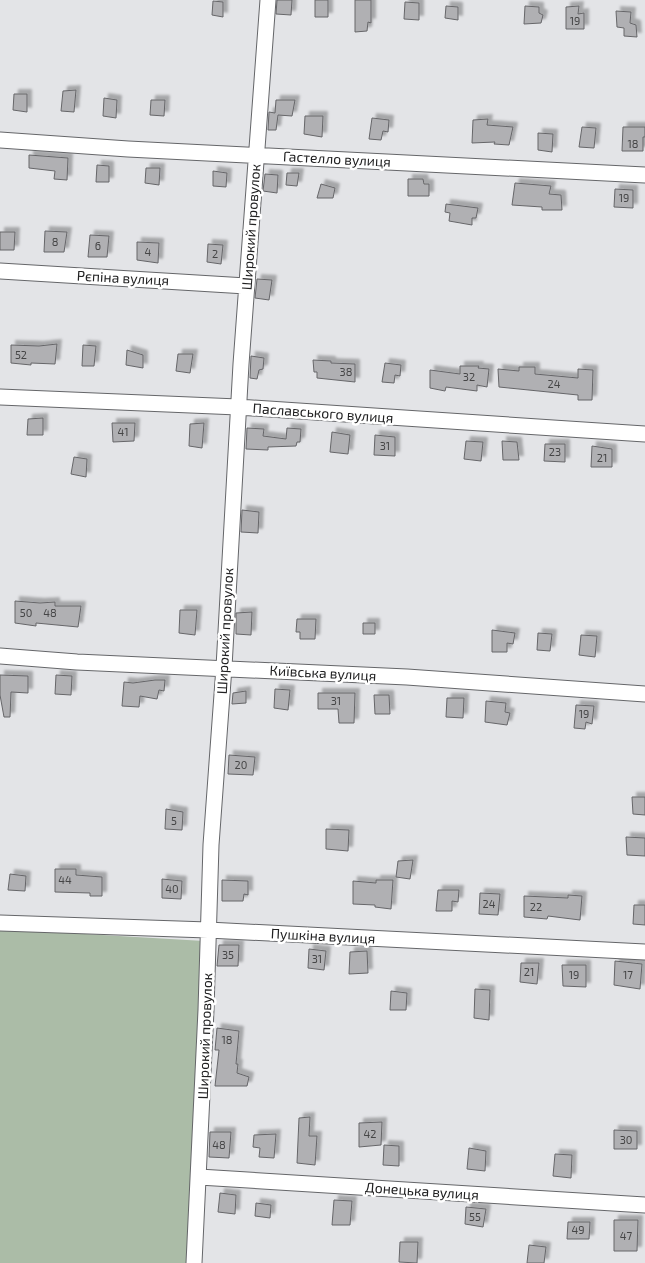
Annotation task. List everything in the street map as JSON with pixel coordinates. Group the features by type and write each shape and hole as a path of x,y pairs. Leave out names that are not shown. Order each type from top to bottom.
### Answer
{"street":[{"name":"Широкий провулок","path":"194,1263 206,1010 211,846 224,667 246,286 268,0"},
{"name":"Гастелло вулиця","path":"0,140 645,175"},
{"name":"Рєпіна вулиця","path":"0,271 246,286"},
{"name":"Паславського вулиця","path":"0,397 238,408 645,434"},
{"name":"Київська вулиця","path":"0,656 77,662 224,667 407,677 645,694"},
{"name":"Пушкіна вулиця","path":"0,923 208,930 645,952"},
{"name":"Донецька вулиця","path":"199,1177 645,1205"}],"green space":[{"path":"0,929 204,941 187,1263 0,1263"}],"building":[{"path":"277,0 292,0 291,15 276,14"},
{"path":"315,0 328,0 328,17 315,17"},
{"path":"355,0 371,0 371,23 368,22 367,31 355,32"},
{"path":"213,1 223,2 223,17 212,15"},
{"path":"405,2 419,3 419,20 404,19"},
{"path":"446,6 458,7 458,20 445,18"},
{"path":"525,6 539,7 539,13 543,15 541,23 524,24"},
{"path":"579,6 578,14 584,13 584,29 566,29 566,7"},
{"path":"616,11 631,12 630,23 636,25 637,37 624,36 624,28 617,27"},
{"path":"76,90 74,112 61,111 63,91"},
{"path":"14,94 27,94 27,112 13,110"},
{"path":"104,98 117,100 116,118 103,116"},
{"path":"151,100 165,100 164,116 150,115"},
{"path":"276,100 295,100 292,116 278,115 276,130 268,130 269,112 275,113"},
{"path":"305,116 323,116 322,137 304,134"},
{"path":"372,118 389,120 388,132 383,131 381,140 369,139"},
{"path":"488,119 487,125 513,127 509,145 494,144 495,142 472,143 473,120"},
{"path":"582,127 596,128 594,148 579,147"},
{"path":"623,127 645,127 643,151 622,151"},
{"path":"538,133 553,134 552,152 538,150"},
{"path":"29,155 68,158 67,180 54,179 55,171 29,168"},
{"path":"97,165 109,166 109,182 96,182"},
{"path":"146,168 160,168 159,185 145,183"},
{"path":"213,171 227,173 226,187 213,186"},
{"path":"287,173 299,173 297,186 286,185"},
{"path":"265,174 278,175 277,193 263,191"},
{"path":"408,179 423,179 424,184 429,184 429,196 408,196"},
{"path":"515,183 551,186 549,194 561,195 562,210 542,210 542,207 512,205"},
{"path":"321,184 335,188 333,198 317,198"},
{"path":"615,189 633,190 633,208 614,207"},
{"path":"446,204 478,208 476,218 472,218 472,225 449,221 450,213 445,212"},
{"path":"45,231 67,232 64,252 44,252"},
{"path":"0,232 15,232 14,250 0,250"},
{"path":"90,235 109,236 107,257 88,257"},
{"path":"137,242 159,243 158,263 137,260"},
{"path":"208,244 223,245 221,264 207,262"},
{"path":"257,279 272,280 269,300 255,298"},
{"path":"57,344 55,364 31,363 31,365 11,363 11,345 39,346"},
{"path":"83,345 96,346 94,366 82,366"},
{"path":"127,350 143,355 143,368 126,365"},
{"path":"178,354 193,354 190,373 176,371"},
{"path":"251,356 264,358 263,369 259,370 257,379 250,378"},
{"path":"313,360 355,364 355,382 317,378 317,372 314,372"},
{"path":"385,363 401,365 400,376 395,375 394,383 382,382"},
{"path":"460,366 479,366 478,368 489,369 487,387 477,385 477,391 446,387 445,391 430,388 430,370 460,374"},
{"path":"519,367 535,367 535,374 578,378 578,369 593,370 592,400 578,400 578,395 499,387 498,369 519,371"},
{"path":"43,418 43,435 27,435 28,419"},
{"path":"112,423 135,423 134,441 113,442"},
{"path":"204,423 202,448 189,446 190,424"},
{"path":"247,428 264,429 263,436 286,439 287,428 301,429 300,442 297,442 296,446 268,447 268,450 246,449"},
{"path":"332,432 350,435 348,454 330,452"},
{"path":"375,435 395,437 395,456 374,455"},
{"path":"466,441 483,442 481,461 464,459"},
{"path":"502,441 517,442 519,460 503,460"},
{"path":"545,444 565,444 565,462 544,461"},
{"path":"592,446 612,449 612,467 591,467"},
{"path":"74,457 87,459 86,477 71,474"},
{"path":"242,510 259,512 258,533 241,532"},
{"path":"15,601 55,602 55,606 81,606 78,627 36,623 36,626 15,623"},
{"path":"180,610 197,610 195,635 179,633"},
{"path":"252,612 251,635 236,634 236,613"},
{"path":"297,619 316,619 315,639 300,639 300,632 296,632"},
{"path":"363,623 375,623 375,634 363,634"},
{"path":"492,630 515,633 513,644 507,643 507,652 492,652"},
{"path":"538,633 552,634 550,651 537,650"},
{"path":"581,635 597,636 595,657 579,655"},
{"path":"0,675 28,676 28,693 11,692 10,717 4,717 0,695"},
{"path":"56,675 72,676 71,695 55,694"},
{"path":"165,680 164,691 159,690 157,699 140,696 139,707 122,706 124,682 133,683"},
{"path":"275,689 290,690 288,710 274,708"},
{"path":"246,691 246,703 232,704 233,693"},
{"path":"318,693 355,693 354,723 339,723 338,709 318,709"},
{"path":"374,695 389,695 390,714 375,714"},
{"path":"447,698 464,698 463,718 446,717"},
{"path":"486,701 506,703 505,712 510,713 507,725 485,722"},
{"path":"576,705 594,706 592,724 586,722 585,729 574,728"},
{"path":"229,755 255,757 253,775 228,774"},
{"path":"632,797 645,797 645,815 633,814"},
{"path":"166,809 183,812 182,830 165,829"},
{"path":"326,829 349,830 348,851 326,849"},
{"path":"626,837 645,838 645,856 627,855"},
{"path":"413,860 410,879 396,877 398,861"},
{"path":"55,869 76,869 76,875 102,877 102,896 90,896 90,893 55,892"},
{"path":"10,874 26,876 25,891 8,890"},
{"path":"162,879 182,881 181,899 162,898"},
{"path":"222,880 248,881 248,895 244,894 243,901 222,901"},
{"path":"376,880 393,880 391,909 375,907 375,905 353,904 353,881 376,883"},
{"path":"438,890 459,890 458,902 452,901 452,911 436,911"},
{"path":"480,893 500,894 498,915 479,914"},
{"path":"568,895 582,896 580,920 548,916 547,919 524,917 524,896 568,898"},
{"path":"634,905 645,905 645,925 633,924"},
{"path":"219,945 239,945 238,966 217,966"},
{"path":"309,949 326,951 324,970 308,968"},
{"path":"367,951 368,973 349,974 350,952"},
{"path":"615,961 642,964 640,989 614,985"},
{"path":"521,963 539,963 537,984 520,982"},
{"path":"562,965 586,965 586,987 563,986"},
{"path":"475,989 490,990 489,1020 474,1018"},
{"path":"391,991 407,993 406,1010 390,1010"},
{"path":"217,1028 239,1031 237,1073 249,1077 247,1086 215,1086 219,1050 215,1050"},
{"path":"310,1117 309,1136 317,1136 315,1165 297,1163 299,1118"},
{"path":"382,1122 381,1145 359,1147 359,1123"},
{"path":"614,1130 637,1131 637,1149 614,1149"},
{"path":"210,1132 231,1132 229,1158 209,1157"},
{"path":"276,1134 274,1158 259,1157 260,1148 253,1147 254,1135"},
{"path":"384,1145 399,1146 399,1166 383,1165"},
{"path":"469,1148 486,1151 485,1171 467,1169"},
{"path":"555,1154 572,1155 571,1178 553,1176"},
{"path":"220,1193 236,1195 235,1214 218,1212"},
{"path":"334,1200 352,1201 350,1225 332,1225"},
{"path":"256,1203 271,1205 270,1218 255,1216"},
{"path":"466,1207 486,1209 483,1227 465,1224"},
{"path":"614,1220 638,1220 637,1251 614,1251"},
{"path":"568,1222 590,1222 589,1239 567,1239"},
{"path":"400,1242 418,1242 417,1263 399,1262"},
{"path":"529,1245 546,1247 544,1263 527,1263"}]}
